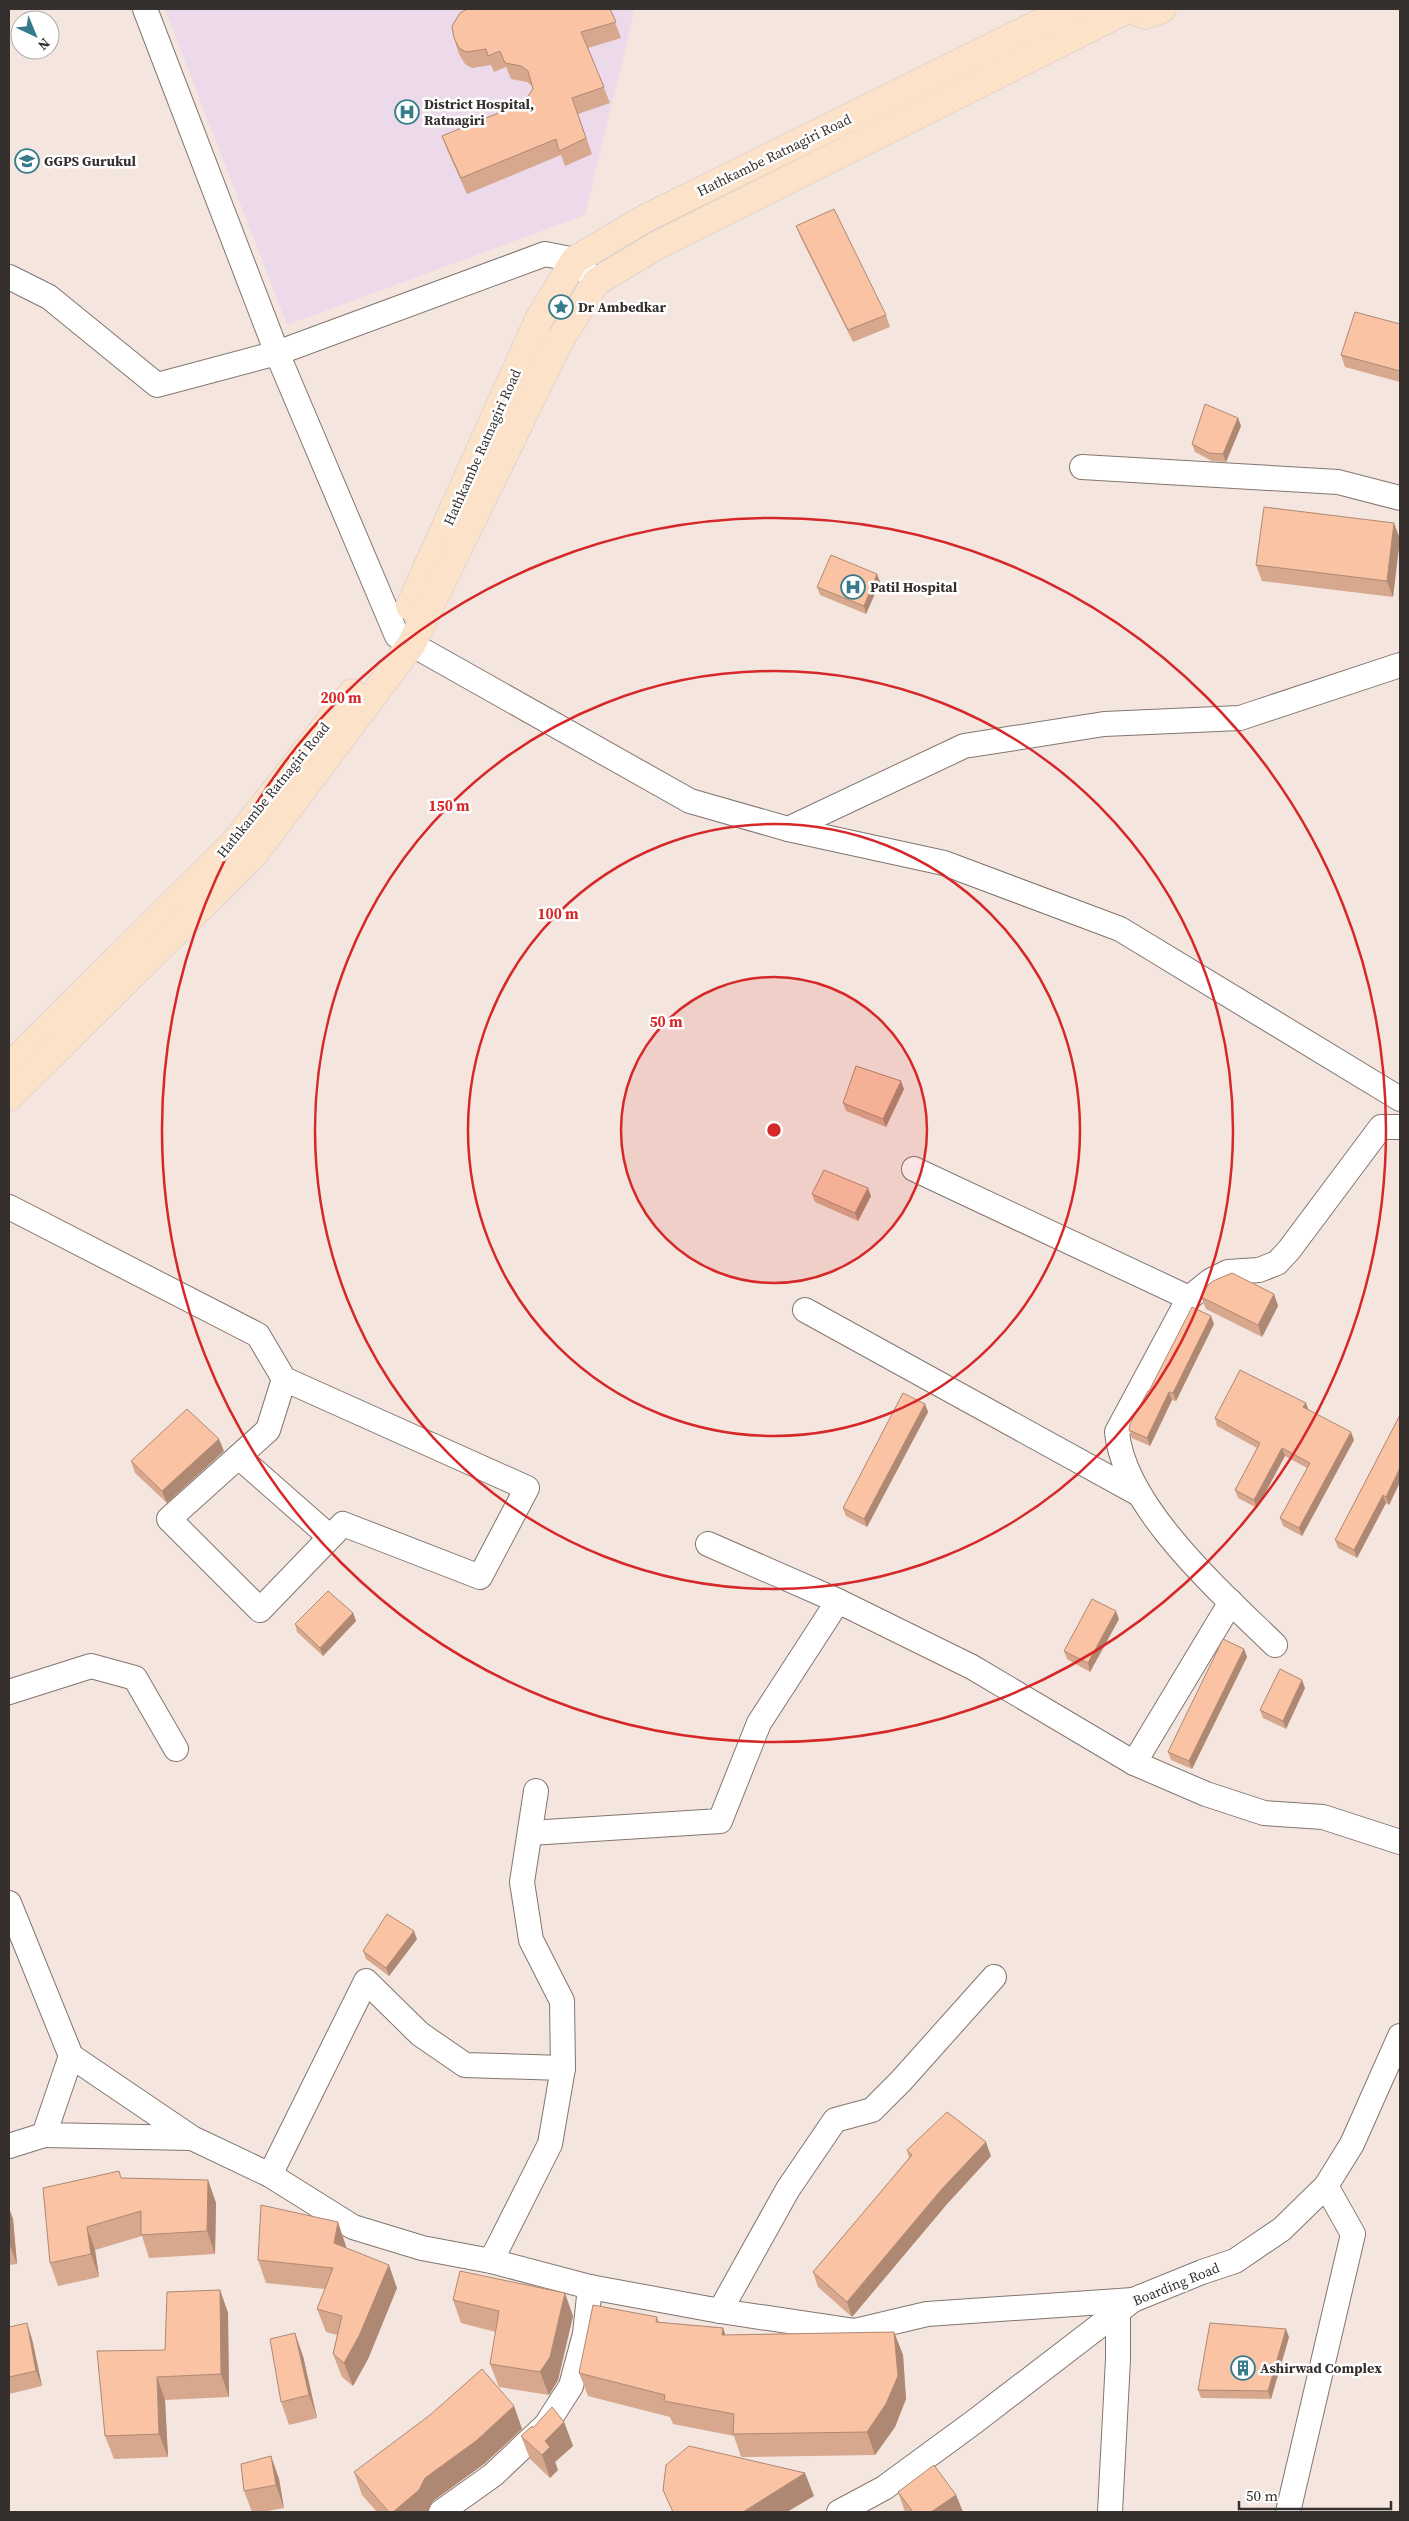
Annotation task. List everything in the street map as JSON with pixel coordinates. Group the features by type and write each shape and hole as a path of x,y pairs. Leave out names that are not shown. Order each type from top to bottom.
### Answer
{"main road":[{"name":"Hathkambe Ratnagiri Road","path":"9,1068 235,842 404,641 539,319 575,260 646,218 1038,24 1095,9"},
{"path":"9,1097 255,853 404,641 559,342 596,282 656,246 1128,9 1145,14 1162,9"}],"street":[{"path":"145,9 277,353 404,641 690,801 788,829 944,863 1120,929 1400,1099"},
{"path":"9,277 49,297 156,385 277,353 545,254 575,260 596,282"},
{"path":"1082,467 1338,482 1400,498"},
{"path":"788,829 964,746 1104,724 1240,718 1400,666"},
{"path":"1275,1645 1184,1555 1139,1494 1118,1449 1117,1432 1189,1298 1210,1281 1228,1272 1258,1270 1277,1263 1381,1127 1400,1127"},
{"path":"914,1170 1189,1298"},
{"path":"9,1207 258,1335 284,1379 526,1488 480,1577 343,1524 260,1610 169,1519 268,1430 284,1379"},
{"path":"805,1310 1139,1494"},
{"path":"239,1457 330,1538"},
{"path":"708,1544 838,1601 972,1667 1134,1763 1206,1794 1264,1813 1323,1817 1400,1842"},
{"path":"530,1834 720,1821 759,1723 838,1601"},
{"path":"1134,1763 1231,1602"},
{"path":"9,1692 91,1666 135,1678 176,1749"},
{"path":"491,2261 550,2144 562,2068 562,2001 531,1940 522,1882 536,1791"},
{"path":"9,1903 71,2056 192,2138 270,2175 353,2227 422,2248 491,2261 590,2287 720,2311 855,2331 927,2314 1126,2305 1118,2359 1110,2512"},
{"path":"720,2311 788,2189 835,2120 872,2110 901,2082 994,1977"},
{"path":"270,2175 366,1981 420,2034 465,2065 562,2068"},
{"name":"Boarding Road","path":"839,2512 884,2488 974,2422 1126,2305 1202,2272 1235,2262 1282,2229 1326,2186 1352,2144 1400,2036"},
{"path":"44,2135 71,2056"},
{"path":"9,2146 44,2135 192,2138"},
{"path":"1288,2512 1353,2234 1326,2186"},
{"path":"441,2512 493,2475 546,2425 571,2386 585,2334 590,2287"},
{"path":"1094,2328 1118,2359"}],"shaded area":[{"name":"District Hospital, Ratnagiri","path":"165,9 635,9 585,215 287,325"}],"building":[{"path":"467,9 610,9 616,22 581,32 604,87 572,98 586,138 559,151 556,139 461,178 442,136 523,103 533,89 528,71 521,66 505,63 500,51 488,56 486,49 466,52 459,48 454,38 452,26 460,13"},
{"path":"834,209 886,315 848,330 796,226"},
{"path":"1355,312 1400,324 1400,371 1341,355"},
{"path":"1205,404 1238,418 1223,454 1209,453 1192,444"},
{"path":"1264,507 1394,523 1387,581 1256,565"},
{"path":"831,555 877,574 864,606 817,587"},
{"path":"856,1066 901,1081 883,1119 843,1103"},
{"path":"824,1170 868,1188 855,1213 812,1194"},
{"path":"1232,1273 1274,1294 1258,1325 1201,1297 1208,1285 1213,1281"},
{"path":"1192,1307 1211,1316 1173,1393 1169,1392 1147,1438 1129,1430 1130,1424"},
{"path":"1240,1370 1306,1403 1303,1407 1351,1432 1299,1528 1280,1518 1310,1463 1282,1448 1254,1500 1235,1490 1260,1443 1215,1418"},
{"path":"903,1393 925,1404 864,1519 843,1508"},
{"path":"187,1409 219,1439 162,1491 131,1461"},
{"path":"1400,1415 1400,1468 1386,1497 1383,1495 1354,1550 1335,1540"},
{"path":"328,1591 353,1613 320,1648 295,1624"},
{"path":"1092,1599 1116,1611 1088,1663 1064,1651"},
{"path":"1223,1639 1244,1649 1189,1761 1168,1752"},
{"path":"1280,1669 1302,1680 1283,1721 1260,1710"},
{"path":"387,1914 414,1931 386,1968 363,1951"},
{"path":"947,2112 986,2142 941,2190 847,2302 813,2272 912,2155 907,2150"},
{"path":"119,2171 121,2178 208,2180 207,2231 141,2235 141,2211 87,2227 91,2254 50,2263 43,2188"},
{"path":"261,2205 338,2222 334,2243 389,2265 359,2336 344,2363 333,2354 342,2316 317,2309 333,2268 258,2260"},
{"path":"460,2271 565,2293 550,2357 540,2372 490,2364 499,2311 453,2300"},
{"path":"220,2290 221,2374 157,2377 159,2434 105,2436 97,2351 165,2350 167,2292"},
{"path":"593,2305 657,2317 656,2322 723,2328 722,2335 894,2332 898,2376 886,2404 867,2432 733,2434 734,2414 664,2401 665,2395 579,2373"},
{"path":"27,2323 36,2371 9,2377 9,2327"},
{"name":"Ashirwad Complex","path":"1210,2323 1286,2329 1268,2391 1198,2390"},
{"path":"295,2333 309,2395 281,2402 270,2339"},
{"path":"482,2369 514,2406 476,2441 425,2478 419,2490 393,2512 389,2512 354,2472 430,2415"},
{"path":"552,2407 564,2422 545,2441 550,2447 542,2455 521,2436 532,2426 533,2428"},
{"path":"689,2446 805,2473 743,2512 673,2512 663,2490 666,2465"},
{"path":"271,2456 276,2485 244,2491 241,2464"},
{"path":"934,2465 956,2495 931,2512 913,2512 898,2492"}],"place":[{"name":"District Hospital, Ratnagiri","path":"407,112"},
{"name":"GGPS Gurukul","path":"27,161"},
{"name":"Dr Ambedkar","path":"561,307"},
{"name":"Patil Hospital","path":"853,587"},
{"name":"Ashirwad Complex","path":"1243,2368"}]}
